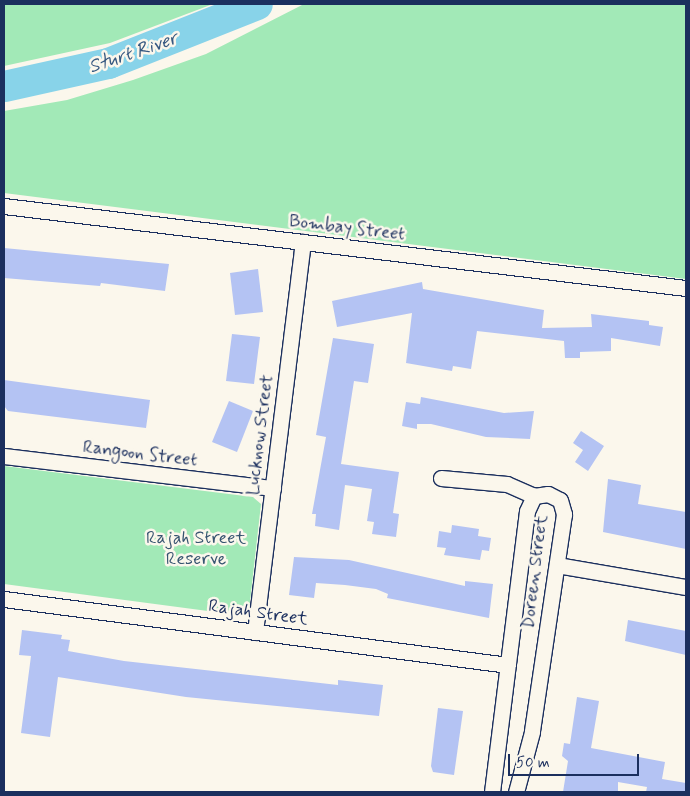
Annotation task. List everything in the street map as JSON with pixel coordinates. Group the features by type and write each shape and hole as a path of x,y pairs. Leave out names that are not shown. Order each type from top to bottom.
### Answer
{"street":[{"name":"Bombay Street","path":"4,206 686,288"},
{"name":"Lucknow Street","path":"255,632 302,242"},
{"name":"Rangoon Street","path":"4,456 272,488"},
{"path":"441,478 507,484 534,496"},
{"name":"Doreen Street","path":"492,792 527,511 534,496 548,494 560,500 564,514 532,732 516,792"},
{"path":"557,566 686,587"},
{"name":"Rajah Street","path":"4,599 508,665"}],"green space":[{"path":"4,4 213,4 110,43 4,66"},
{"path":"304,4 685,4 686,279 4,193 4,111 67,100 133,80 206,54"},
{"name":"Rajah Street Reserve","path":"4,466 253,497 261,504 249,610 238,615 4,584"}],"building":[{"path":"4,248 169,264 165,291 101,283 100,286 4,278"},
{"path":"258,269 263,312 235,315 230,273"},
{"path":"422,282 423,289 544,310 542,328 592,327 591,314 649,321 649,325 663,327 660,346 611,338 611,351 580,352 580,358 565,358 564,341 477,331 471,369 453,366 452,371 406,363 412,313 337,327 332,301"},
{"path":"232,334 260,337 254,384 226,381"},
{"path":"333,338 374,344 368,383 354,381 341,464 399,472 393,513 399,514 396,537 372,534 374,522 367,521 372,489 345,485 339,530 315,526 316,514 312,514 326,437 316,435"},
{"path":"4,380 150,400 146,428 8,411 4,406"},
{"path":"421,397 504,413 534,411 530,439 486,437 431,424 417,424 417,429 402,426 406,402 420,404"},
{"path":"229,401 253,411 237,452 212,442"},
{"path":"581,431 604,446 588,471 575,462 583,450 573,443"},
{"path":"608,479 641,485 638,504 686,512 686,549 603,532"},
{"path":"452,525 479,529 478,536 491,538 489,551 482,550 480,560 444,555 446,548 437,547 439,531 451,533"},
{"path":"294,557 349,560 465,586 465,581 493,584 489,618 387,598 388,594 376,589 345,585 316,583 314,598 289,595"},
{"path":"628,620 686,631 686,655 625,641"},
{"path":"22,630 62,635 61,639 70,640 68,651 124,661 338,685 338,680 383,685 379,716 186,697 58,677 50,737 21,733 31,656 19,655"},
{"path":"577,697 599,701 591,748 665,762 662,779 686,783 686,792 646,792 647,787 618,782 618,792 563,792 568,761 562,756 564,743 570,744"},
{"path":"438,708 463,711 454,775 433,772 431,766"}],"waterway":[{"name":"Sturt River","path":"4,86 108,63 257,4"}]}
